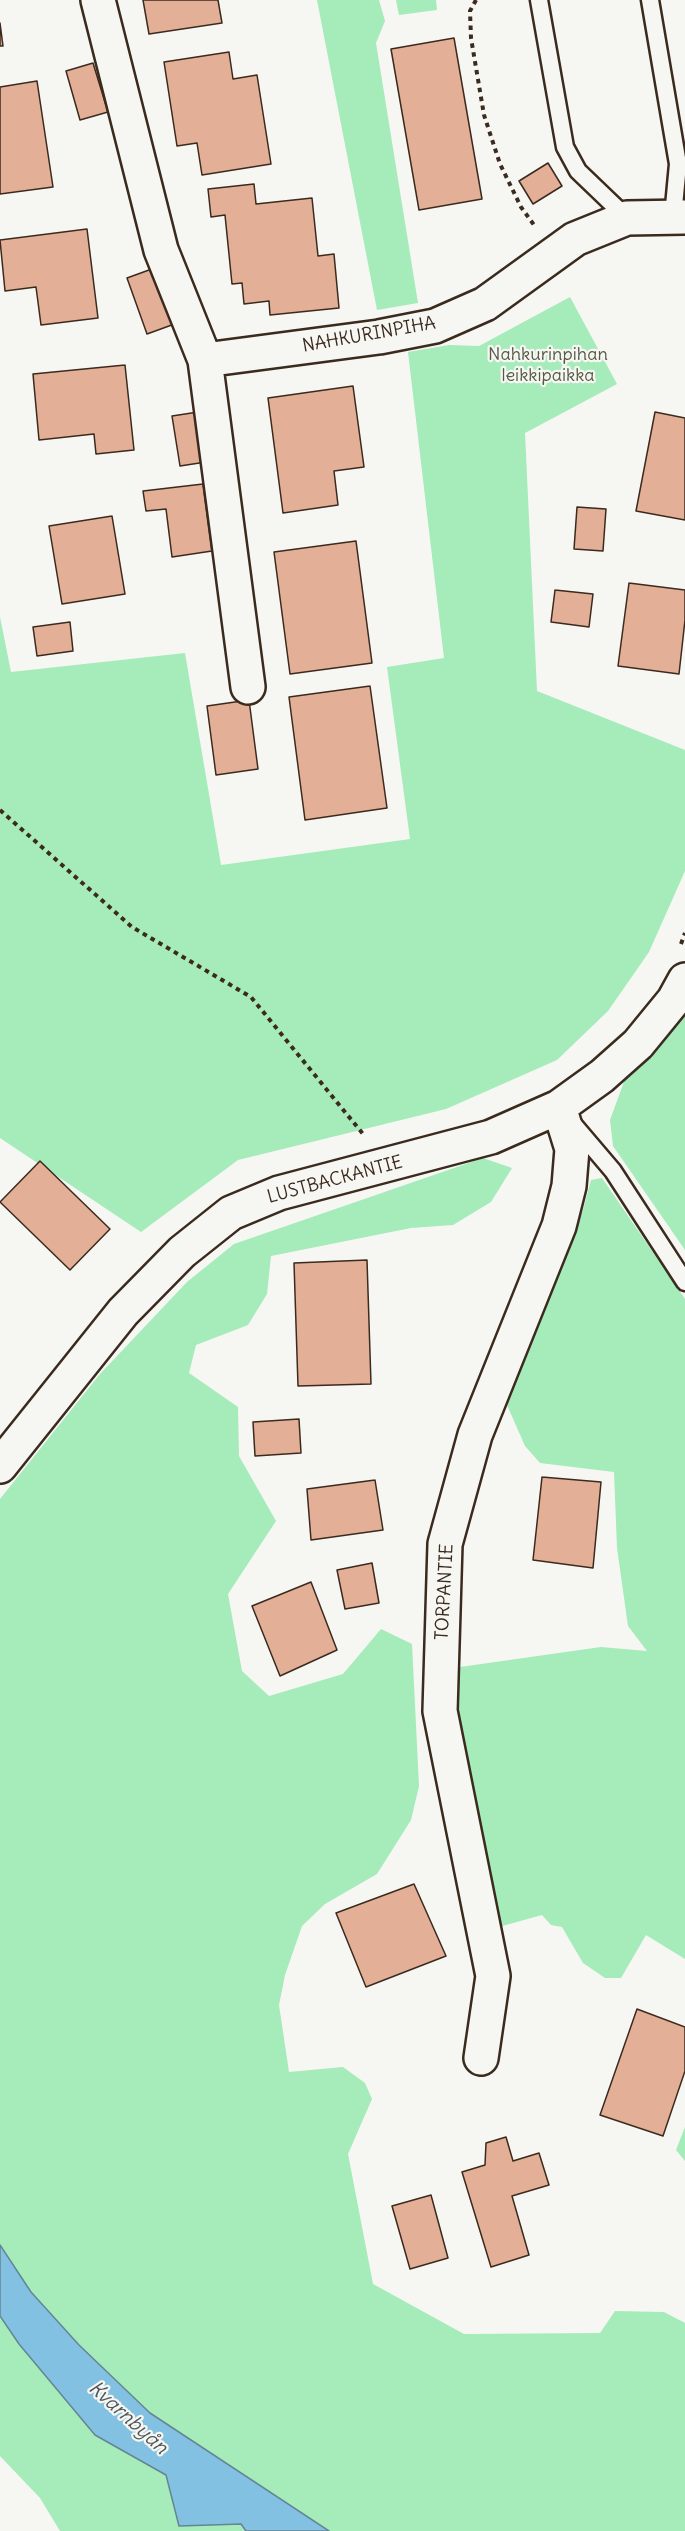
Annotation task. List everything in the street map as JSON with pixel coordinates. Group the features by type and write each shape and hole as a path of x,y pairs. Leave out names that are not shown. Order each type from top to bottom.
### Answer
{"street":[{"path":"98,0 161,250 205,360 248,687"},
{"name":"NAHKURINPIHA","path":"205,360 379,337 435,326 484,304 575,239 627,218 679,217"},
{"name":"LUSTBACKANTIE","path":"2,1459 123,1312 182,1252 231,1213 279,1193 491,1137 559,1107 602,1076 638,1044 674,1000 685,980"},
{"name":"TORPANTIE","path":"481,2058 493,1976 440,1711 445,1544 475,1435 559,1226 569,1186 572,1149 559,1107"}],"lane":[{"path":"539,0 566,147 578,171 627,218"},
{"path":"650,0 678,164 679,217"},
{"path":"559,1107 613,1171 685,1282"}],"path":[{"path":"476,0 470,10 471,38 484,115 500,164 521,207 554,254"},
{"path":"0,810 132,927 251,997 369,1141 386,1166"}],"green space":[{"path":"317,0 379,0 385,21 376,43 418,303 377,310"},
{"path":"396,0 436,0 437,10 399,15"},
{"name":"Nahkurinpihan leikkipaikka","path":"570,297 617,384 525,433 537,691 685,750 685,871 649,952 608,1011 557,1060 446,1109 238,1160 141,1232 0,1138 0,617 11,672 185,653 221,865 410,839 387,667 444,658 408,352 449,345 479,346"},
{"path":"685,1001 685,1250 613,1146 610,1120 625,1079"},
{"path":"483,1158 512,1168 491,1202 453,1225 411,1228 271,1256 267,1294 248,1325 196,1345 189,1373 238,1407 239,1456 276,1521 228,1594 242,1671 269,1696 343,1674 381,1629 412,1644 419,1786 411,1820 377,1874 325,1904 302,1926 285,1975 279,2005 289,2072 343,2067 365,2083 372,2099 348,2154 373,2284 464,2334 600,2333 615,2311 664,2312 685,2323 685,2531 329,2531 150,2413 79,2345 31,2292 0,2245 0,1499 100,1374 187,1282 234,1244"},
{"path":"602,1178 685,1299 685,1959 646,1935 621,1978 605,1978 583,1963 562,1927 551,1925 542,1915 495,1928 458,1761 453,1668 601,1647 647,1651 628,1626 617,1548 614,1472 540,1463 525,1446 507,1405 520,1353 556,1278 583,1210 591,1180"},
{"path":"685,2127 685,2161 676,2150"},
{"path":"0,2316 19,2344 95,2435 166,2475 179,2526 242,2524 246,2531 60,2531 40,2498 0,2456"}],"water":[{"name":"Kvarnbyån","path":"0,2245 31,2292 79,2345 150,2413 329,2531 246,2531 241,2524 179,2526 166,2475 95,2435 19,2344 0,2316"}],"building":[{"path":"143,0 218,0 222,23 149,34"},
{"path":"0,23 3,46 0,46"},
{"path":"454,38 482,199 419,210 391,49"},
{"path":"229,52 233,79 257,75 271,164 202,175 197,143 177,146 164,62"},
{"path":"93,63 108,112 80,120 66,71"},
{"path":"37,81 53,187 0,194 0,87"},
{"path":"548,163 562,186 533,204 519,181"},
{"path":"254,184 256,204 312,198 318,256 334,254 339,308 270,315 269,301 244,304 242,283 232,284 225,215 211,217 208,189"},
{"path":"87,229 98,318 41,325 36,287 5,291 0,240"},
{"path":"160,266 180,322 147,334 127,278"},
{"path":"125,365 134,450 96,454 94,434 39,440 33,374"},
{"path":"353,386 364,467 334,471 338,505 283,513 268,398"},
{"path":"198,412 206,462 180,466 172,416"},
{"path":"655,412 685,418 685,520 636,511"},
{"path":"203,484 212,551 172,557 166,509 146,511 143,491"},
{"path":"577,507 606,509 603,551 574,549"},
{"path":"112,516 125,594 62,604 49,526"},
{"path":"356,541 372,663 290,674 274,552"},
{"path":"629,583 685,590 685,620 679,674 618,666"},
{"path":"555,590 593,594 589,627 551,622"},
{"path":"70,622 73,651 37,656 33,627"},
{"path":"370,686 387,808 305,820 289,697"},
{"path":"249,700 258,769 216,775 207,706"},
{"path":"40,1161 110,1229 70,1270 0,1202"},
{"path":"367,1260 371,1384 298,1386 294,1263"},
{"path":"299,1419 301,1453 255,1456 253,1422"},
{"path":"542,1477 601,1482 593,1568 533,1560"},
{"path":"375,1480 383,1530 311,1540 307,1489"},
{"path":"372,1563 379,1603 345,1609 337,1570"},
{"path":"311,1582 337,1650 280,1676 252,1606"},
{"path":"414,1884 446,1956 366,1987 336,1913"},
{"path":"637,2009 685,2027 685,2071 663,2136 600,2115"},
{"path":"506,2137 513,2161 539,2153 549,2185 512,2196 529,2255 491,2267 462,2172 485,2165 486,2143"},
{"path":"431,2195 448,2258 410,2269 392,2206"}]}
